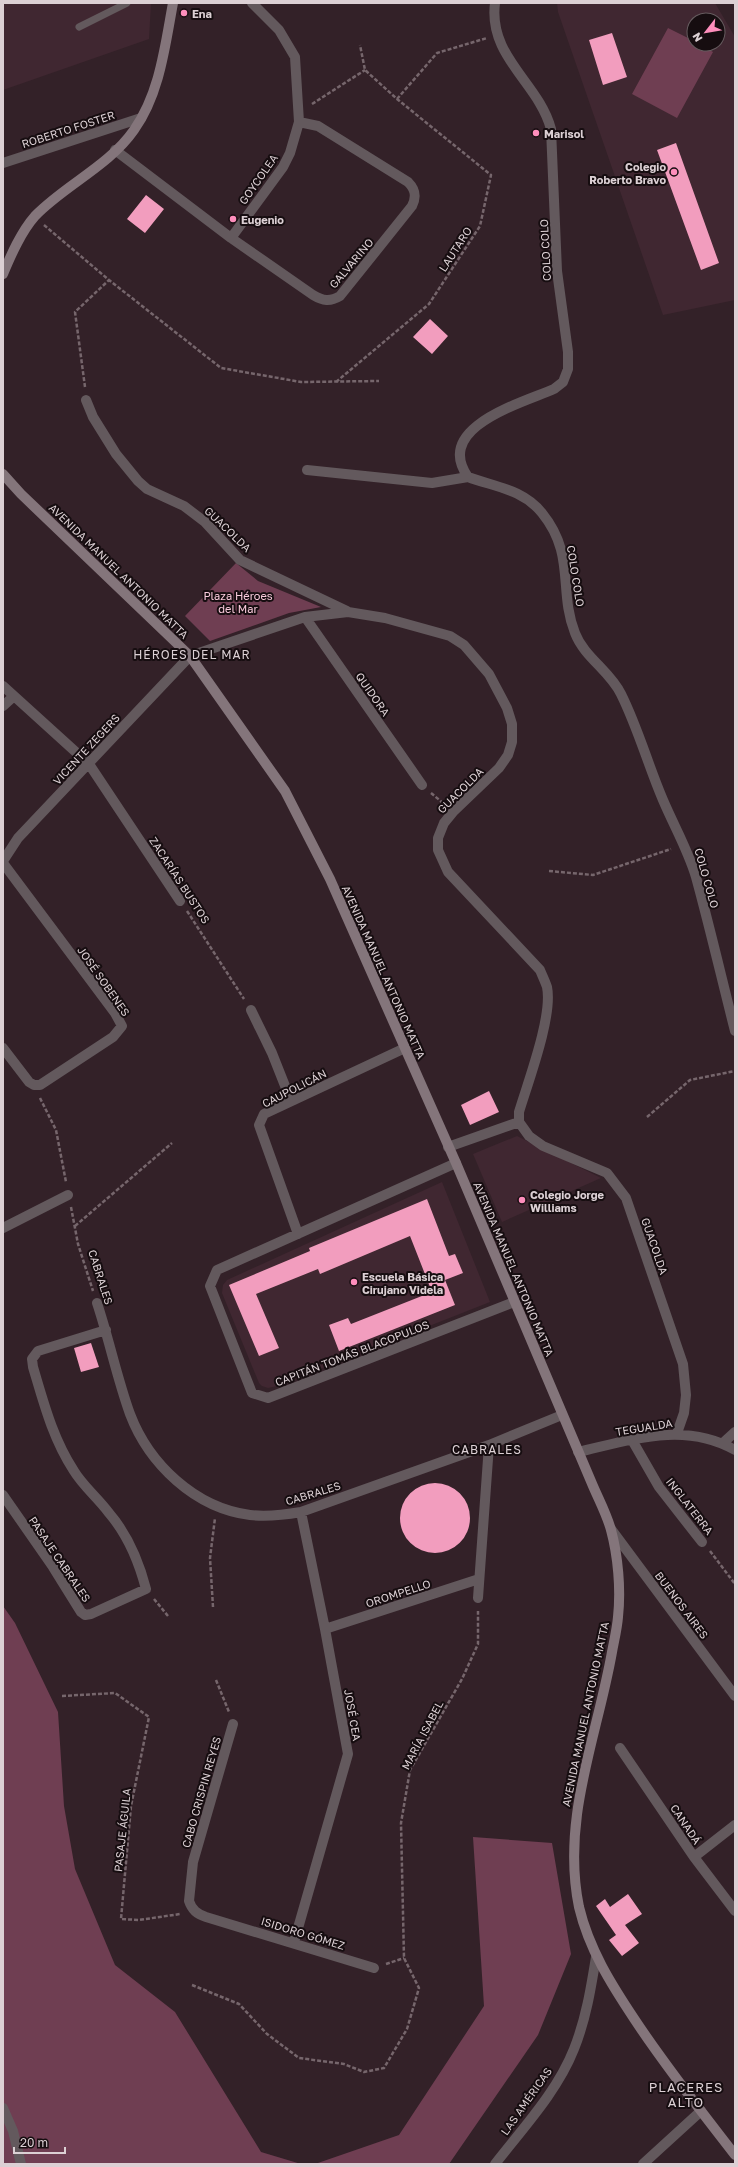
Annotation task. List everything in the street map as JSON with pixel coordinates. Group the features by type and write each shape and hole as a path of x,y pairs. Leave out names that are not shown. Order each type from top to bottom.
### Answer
{"main road":[{"path":"3,274 16,247 35,217 115,150 134,131 159,76 173,3"},
{"name":"AVENIDA MANUEL ANTONIO MATTA","path":"3,474 21,494 190,656 285,792 330,879 456,1163 611,1529 618,1582 618,1616 600,1708 580,1787 574,1831 574,1870 579,1906 596,1957 612,1985 655,2050 735,2155"}],"street":[{"name":"GOYCOLEA","path":"231,238 283,167 290,153 299,117 295,57 279,30 252,3"},
{"name":"COLO COLO","path":"496,3 497,35 510,60 548,115 551,129 556,271 568,352 568,369 563,382 554,389 483,420 467,433 462,448 461,461 463,470 468,477 507,488 525,498 541,512 556,532 563,555 570,616 575,634 582,646 609,675 621,693 663,800 684,845 696,876 735,1031"},
{"name":"GALVARINO","path":"115,150 231,238 313,295 321,300 334,300 340,296 412,206 415,200 415,194 408,182 318,126 299,117"},
{"name":"ROBERTO FOSTER","path":"3,162 141,118"},
{"name":"GUACOLDA","path":"86,400 93,417 116,454 138,481 147,489 184,506 205,522 240,560 348,612"},
{"path":"307,470 432,483 468,477"},
{"name":"GUACOLDA","path":"190,656 305,617 348,612 385,618 450,636 464,645 489,674 507,708 512,724 512,742 508,755 499,768 452,812 444,823 438,838 441,860 448,872 529,956 540,970 547,986 548,1003 537,1054 519,1112 519,1122 529,1136 543,1146 570,1156 607,1173 617,1183 626,1198 683,1364 686,1395 684,1413 677,1433"},
{"name":"QUIDORA","path":"305,617 422,785"},
{"name":"VICENTE ZEGERS","path":"3,862 18,838 190,656"},
{"name":"ZACARÍAS BUSTOS","path":"3,686 89,764 180,901"},
{"path":"3,706 14,696"},
{"name":"JOSÉ SOBENES","path":"3,862 115,1013 122,1026 113,1037 46,1082 40,1085 34,1085"},
{"path":"251,1010 272,1053 291,1101"},
{"path":"3,1048 26,1078 34,1085"},
{"name":"CAUPOLICÁN","path":"298,1234 259,1125 264,1114 405,1048"},
{"path":"448,1147 519,1122"},
{"name":"CAPITÁN TOMÁS BLACOPULOS","path":"456,1163 217,1270 210,1286 252,1393 268,1398 514,1302"},
{"path":"3,1228 68,1195"},
{"name":"CABRALES","path":"97,1303 130,1414 143,1440 162,1467 184,1487 217,1507 257,1516 272,1516 301,1512 489,1445 562,1415"},
{"path":"106,1330 38,1351 32,1359 33,1367 51,1427 60,1448 75,1473 110,1513 123,1532 135,1557 146,1589"},
{"path":"723,1443 735,1432"},
{"name":"TEGUALDA","path":"578,1452 632,1440 677,1433 723,1443 735,1450"},
{"name":"INGLATERRA","path":"632,1440 659,1487 702,1542"},
{"path":"478,1598 489,1445"},
{"name":"PASAJE CABRALES","path":"3,1495 81,1612 85,1615 91,1614 146,1589"},
{"name":"JOSÉ CEA","path":"294,1942 348,1754 325,1629 301,1512"},
{"name":"BUENOS AIRES","path":"611,1529 735,1696"},
{"name":"OROMPELLO","path":"325,1629 479,1579"},
{"name":"CABO CRISPIN REYES","path":"195,1911 189,1901 194,1862 233,1724"},
{"name":"CANADÁ","path":"620,1748 694,1857 735,1910"},
{"path":"694,1857 735,1825"},
{"name":"ISIDORO GÓMEZ","path":"195,1911 206,1917 294,1942 374,1968"},
{"name":"LAS AMÉRICAS","path":"495,2164 553,2088 574,2049 587,2007 596,1957"},
{"path":"3,2108 13,2131 21,2164"},
{"path":"643,2164 701,2111"}],"lane":[{"path":"79,27 128,3"}],"path":[{"path":"397,98 437,53 497,35"},
{"path":"299,117 365,70 360,45"},
{"name":"LAUTARO","path":"336,382 429,304 480,226 491,175 365,70"},
{"path":"35,217 109,280 220,368 301,382 379,381"},
{"path":"86,400 75,312 109,280"},
{"path":"422,785 452,812"},
{"path":"549,871 593,875 684,845"},
{"name":"ZACARÍAS BUSTOS","path":"180,901 251,1010"},
{"path":"647,1117 690,1080 735,1071"},
{"path":"34,1085 56,1130 68,1195"},
{"path":"75,1226 172,1143"},
{"name":"CABRALES","path":"68,1195 78,1244 97,1303"},
{"path":"213,1607 210,1558 213,1523 217,1507"},
{"name":"INGLATERRA","path":"702,1542 735,1584"},
{"path":"146,1589 168,1616"},
{"name":"MARÍA ISABEL","path":"404,1958 401,1823 410,1770 462,1679 478,1644 478,1598"},
{"path":"216,1680 233,1724"},
{"name":"PASAJE ÁGUILA","path":"62,1696 115,1692 149,1717 131,1806 121,1919 140,1920 195,1911"},
{"path":"192,1985 239,2004 267,2034 299,2058 344,2064 364,2072 384,2068 408,2029 419,1988 404,1958 374,1968"}],"shaded area":[{"path":"3,3 151,3 149,39 3,90"},
{"name":"Colegio Roberto Bravo","path":"557,3 715,3 720,12 686,12 686,52 726,52 726,22 735,37 735,300 663,315 558,12"},
{"name":"Colegio Jorge Williams","path":"517,1136 601,1178 502,1222 473,1154"},
{"name":"Escuela Básica Cirujano Videla","path":"442,1182 490,1302 277,1386 268,1388 262,1386 259,1383 222,1293 223,1285 227,1280"}],"green space":[{"path":"668,28 686,37 686,52 713,52 677,118 632,94"},
{"name":"Plaza Héroes del Mar","path":"236,563 258,581 321,607 289,613 210,641 185,616"},
{"path":"3,1606 15,1623 58,1712 64,1806 75,1869 115,1965 175,2012 261,2152 301,2164 3,2164"},
{"path":"473,1837 552,1843 571,1954 538,2035 449,2164 315,2164 399,2135 484,2006"}],"building":[{"path":"612,33 627,77 603,85 589,40"},
{"path":"676,143 719,263 701,270 657,150"},
{"path":"146,195 164,209 145,233 127,219"},
{"path":"430,319 448,336 432,354 413,337"},
{"path":"489,1091 499,1112 470,1125 461,1105"},
{"path":"427,1199 449,1256 455,1254 463,1273 445,1280 455,1305 339,1351 329,1325 348,1318 351,1324 432,1292 410,1236 320,1274 318,1269 256,1294 279,1348 259,1356 229,1285 310,1251 309,1248"},
{"path":"91,1343 99,1367 81,1372 74,1348"},
{"path":"435,1483 454,1489 464,1499 470,1518 464,1537 454,1547 435,1553 416,1547 406,1537 400,1518 406,1499 416,1489"},
{"path":"628,1894 642,1914 625,1925 639,1943 622,1956 609,1940 616,1935 596,1906 605,1899 610,1907"}],"place":[{"name":"Ena","path":"184,13"},
{"name":"Marisol","path":"536,133"},
{"name":"Colegio Roberto Bravo","path":"674,172"},
{"name":"Eugenio","path":"233,219"},
{"name":"Colegio Jorge Williams","path":"522,1200"},
{"name":"Escuela Básica Cirujano Videla","path":"354,1282"}],"district":[{"name":"HÉROES DEL MAR","path":"192,654"},
{"name":"CABRALES","path":"487,1449"},
{"name":"PLACERES ALTO","path":"686,2094"}]}
